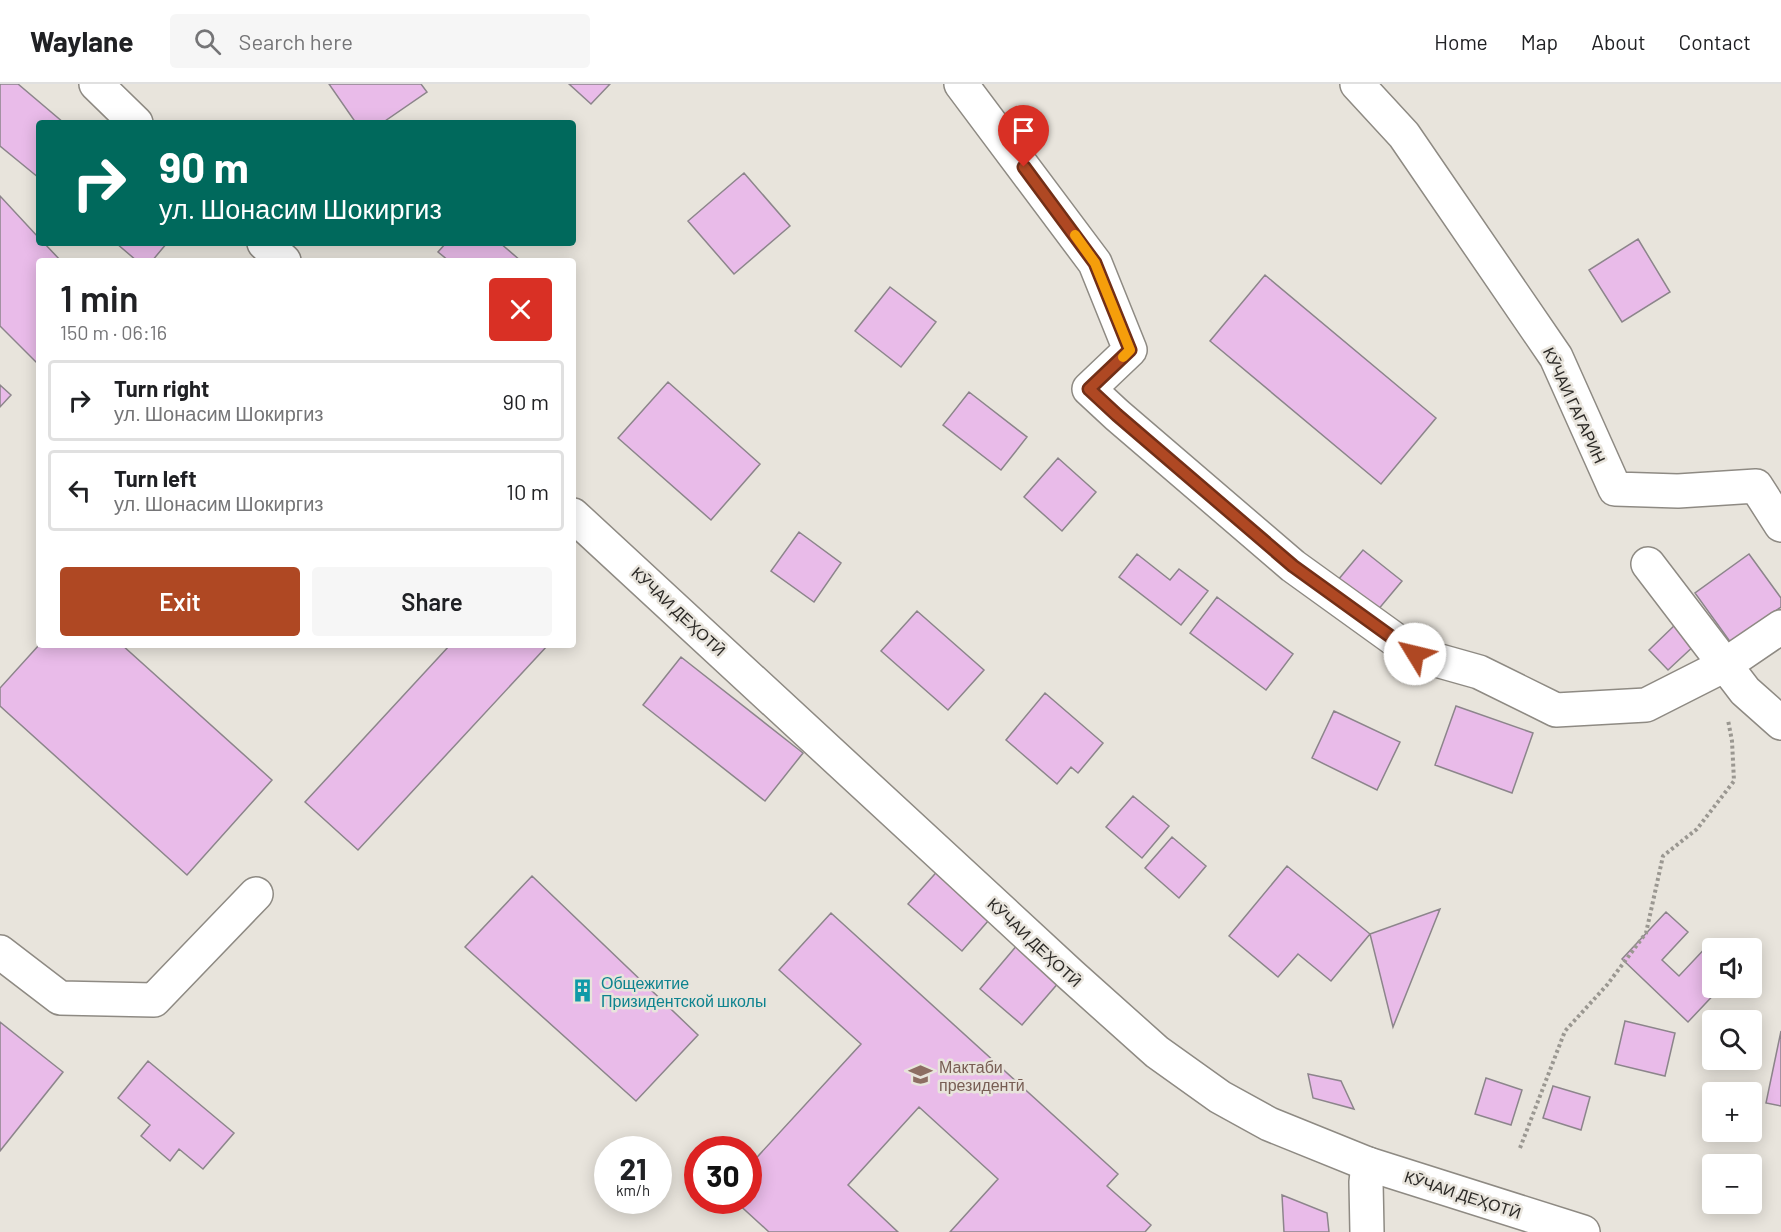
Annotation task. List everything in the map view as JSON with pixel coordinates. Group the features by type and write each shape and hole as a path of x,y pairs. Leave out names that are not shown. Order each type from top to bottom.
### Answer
{"street":[{"path":"96,84 133,120"},
{"path":"961,84 1095,263 1130,350 1089,389 1293,566 1415,654 1479,672 1556,710 1646,705 1715,670 1781,627"},
{"name":"КӮЧАИ ГАГАРИН","path":"1357,84 1404,135 1556,357 1615,489 1678,491 1756,486 1781,525"},
{"path":"267,246 281,258"},
{"name":"КӮЧАИ ДЕҲОТӢ","path":"576,518 1071,975 1158,1052 1220,1097 1269,1124 1368,1164 1582,1232"},
{"path":"1648,564 1715,670 1781,723"},
{"path":"0,952 60,998 154,1000 256,894"},
{"path":"1367,1232 1368,1164"}],"path":[{"path":"1520,1148 1565,1031 1607,985 1646,933 1663,856 1697,829 1734,781 1732,741 1725,701 1715,670"}],"building":[{"path":"0,84 18,84 60,120 36,120 36,176 0,146"},
{"path":"329,84 421,84 427,92 386,120 354,120"},
{"path":"569,84 610,84 591,104"},
{"path":"744,173 790,226 734,274 688,221"},
{"path":"0,196 36,235 36,246 47,246 58,258 36,258 36,362 0,326"},
{"path":"1638,239 1670,292 1622,322 1589,270"},
{"path":"120,246 164,246 154,258 134,258"},
{"path":"443,246 504,246 518,258 445,258 438,252"},
{"path":"1265,275 1436,418 1381,484 1210,341"},
{"path":"890,287 936,322 901,367 855,331"},
{"path":"668,382 760,464 711,520 618,438"},
{"path":"0,385 11,395 0,407"},
{"path":"969,392 1027,437 1001,470 943,425"},
{"path":"1058,458 1096,492 1062,531 1024,497"},
{"path":"799,532 841,563 814,602 771,571"},
{"path":"1363,550 1402,581 1377,611 1338,580"},
{"path":"1137,554 1170,580 1179,569 1208,591 1181,625 1119,577"},
{"path":"1749,554 1781,598 1781,607 1731,643 1695,593"},
{"path":"1217,597 1293,654 1266,690 1190,633"},
{"path":"917,611 984,670 948,710 881,651"},
{"path":"1678,622 1697,643 1668,670 1649,650"},
{"path":"36,648 125,648 272,780 187,875 0,706 0,688"},
{"path":"447,648 545,648 358,850 305,802"},
{"path":"681,657 803,753 765,801 643,705"},
{"path":"1045,693 1103,743 1078,773 1071,767 1057,784 1006,740"},
{"path":"1456,706 1533,733 1512,793 1435,765"},
{"path":"1334,711 1400,742 1377,790 1312,758"},
{"path":"1133,796 1169,826 1142,858 1106,827"},
{"path":"1172,837 1206,866 1179,898 1145,868"},
{"path":"942,866 995,913 962,951 908,904"},
{"path":"1287,866 1370,934 1331,981 1298,954 1278,977 1229,936"},
{"name":"Общежитие Призидентской школы","path":"532,876 698,1035 636,1101 465,947"},
{"path":"1440,909 1393,1027 1370,934"},
{"path":"1666,912 1688,932 1662,960 1679,976 1702,952 1702,998 1711,998 1688,1022 1622,959"},
{"name":"Мактаби президентӣ","path":"831,913 1118,1174 1107,1186 1151,1225 1145,1232 950,1232 998,1179 919,1107 848,1185 898,1232 769,1232 749,1214 762,1214 762,1152 861,1044 779,970"},
{"path":"1018,944 1060,981 1022,1025 980,989"},
{"path":"1625,1021 1675,1033 1665,1076 1615,1064"},
{"path":"0,1022 63,1072 0,1151"},
{"path":"1781,1031 1781,1106 1766,1103"},
{"path":"148,1061 234,1133 203,1169 179,1149 170,1161 141,1136 150,1125 118,1098"},
{"path":"1308,1074 1341,1081 1354,1109 1313,1098"},
{"path":"1486,1078 1522,1090 1511,1125 1475,1114"},
{"path":"1553,1086 1590,1097 1581,1130 1543,1118"},
{"path":"1282,1195 1327,1213 1329,1232 1284,1232"}],"slow traffic":[{"path":"1075,235 1095,263 1130,350 1123,357"}],"place":[{"name":"Общежитие Призидентской школы","path":"583,991"},
{"name":"Мактаби президентӣ","path":"921,1075"}],"route":[{"path":"1024,167 1095,263 1130,350 1089,389 1293,566 1415,654"}]}
